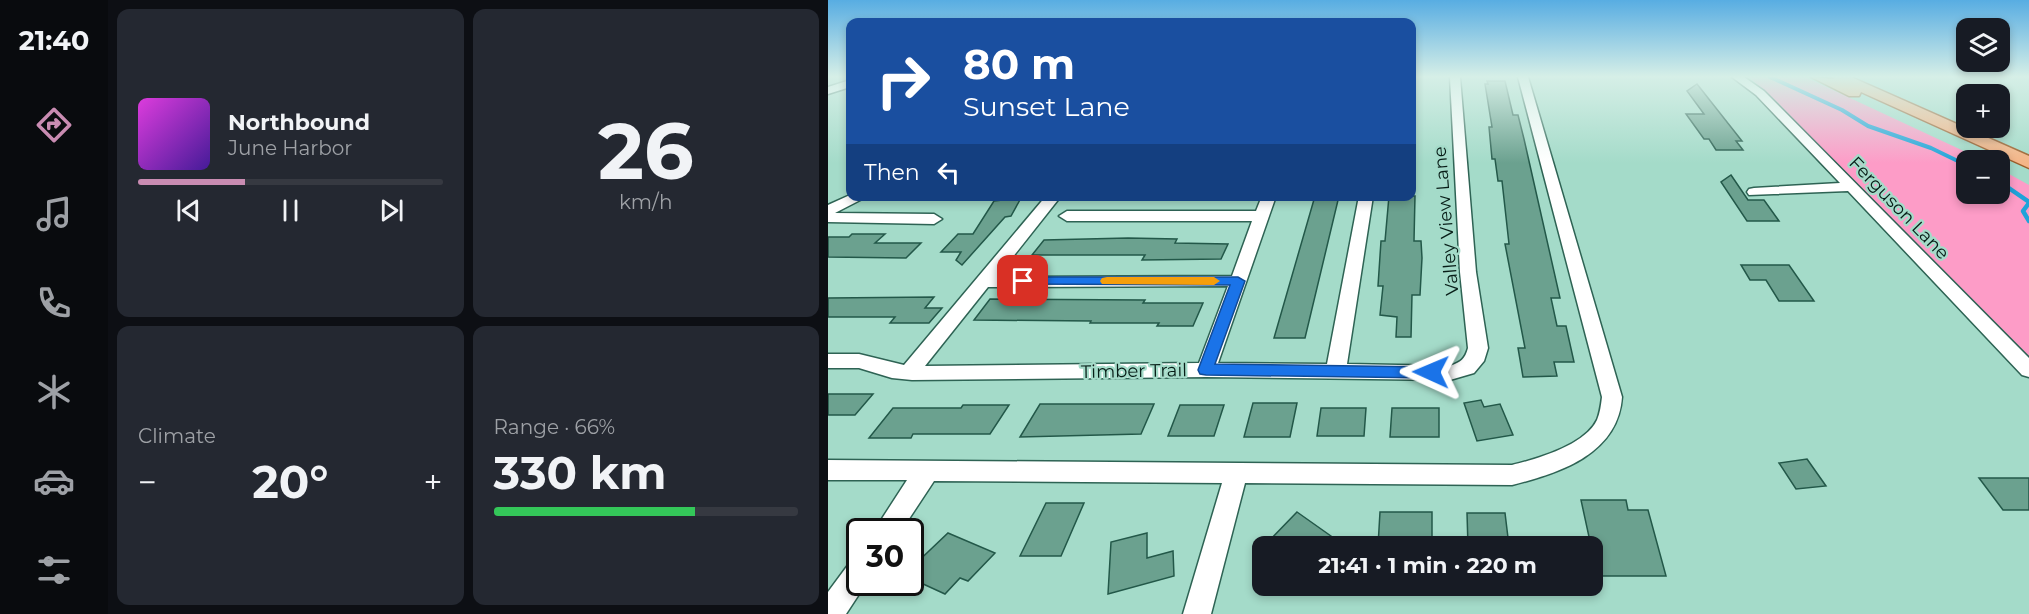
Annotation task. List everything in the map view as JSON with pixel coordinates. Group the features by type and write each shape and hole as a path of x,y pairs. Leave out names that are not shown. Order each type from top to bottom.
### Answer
{"main road":[{"path":"1892,106 2029,163"},
{"path":"1896,106 1977,150"},
{"path":"2010,168 2029,178"}],"street":[{"name":"Valley View Lane","path":"1457,106 1468,272 1478,348 1474,361"},
{"path":"828,470 1512,475 1528,472 1586,445 1598,436 1611,412 1611,397 1531,106"},
{"name":"Ferguson Lane","path":"1772,106 2029,370"},
{"path":"1754,192 1851,187"},
{"path":"828,210 849,201"},
{"path":"909,372 1050,201"},
{"path":"1206,370 1267,201"},
{"path":"1336,371 1365,201"},
{"path":"1067,216 1262,216"},
{"path":"828,217 934,219"},
{"path":"982,282 1238,281"},
{"name":"Timber Trail","path":"828,361 859,361 892,371 909,372 1206,370 1450,373 1467,368 1474,361"},
{"path":"895,518 927,471"},
{"path":"1197,614 1236,473"},
{"path":"829,614 846,590"}],"shaded area":[{"path":"1781,106 1866,106 1962,150 1956,150 1956,204 2010,204 2010,175 2029,185 2029,359"}],"building":[{"path":"1489,106 1511,106 1513,115 1518,115 1560,298 1551,298 1557,326 1566,326 1574,362 1554,362 1557,376 1523,377 1518,348 1525,348 1505,244 1509,244 1502,181 1498,181 1495,159 1492,159 1489,127 1492,127"},
{"path":"1698,106 1714,106 1742,141 1736,141 1743,150 1716,150 1709,139 1704,139 1686,114 1704,114"},
{"path":"1731,175 1748,200 1764,200 1779,221 1747,221 1721,182"},
{"path":"994,201 1019,201 1011,216 1005,217 962,265 956,260 961,252 941,252 958,234 973,234"},
{"path":"1314,201 1338,201 1305,338 1274,338"},
{"path":"1389,201 1415,201 1414,241 1421,241 1422,258 1420,295 1412,295 1411,337 1396,337 1397,317 1380,315 1383,286 1378,286 1381,241 1385,241"},
{"path":"852,234 885,234 875,243 921,243 906,258 828,257 828,237 849,237"},
{"path":"1177,239 1175,243 1228,244 1221,259 1142,260 1145,255 1032,255 1044,240"},
{"path":"1741,265 1789,265 1814,301 1779,301 1766,280 1750,280"},
{"path":"934,297 925,308 942,308 929,323 890,323 895,317 828,317 828,298"},
{"path":"990,299 1145,300 1143,303 1203,303 1193,326 1157,326 1159,323 1090,323 1091,321 974,320"},
{"path":"828,394 873,394 855,415 828,415"},
{"path":"1481,400 1484,407 1500,404 1513,435 1477,441 1464,403"},
{"path":"1253,403 1297,403 1290,437 1244,437"},
{"path":"1040,404 1154,404 1141,434 1020,437"},
{"path":"963,405 1009,405 990,434 913,434 911,438 869,438 893,408 961,408"},
{"path":"1180,405 1224,405 1214,436 1168,436"},
{"path":"1321,408 1366,408 1364,436 1317,436"},
{"path":"1392,408 1439,408 1439,437 1390,437"},
{"path":"1807,459 1826,486 1796,489 1779,463"},
{"path":"1979,478 2029,478 2029,510 2003,510"},
{"path":"1581,500 1626,500 1628,510 1648,510 1666,576 1603,576 1603,536 1589,536"},
{"path":"1046,503 1084,503 1061,556 1020,556"},
{"path":"1297,512 1331,536 1274,536"},
{"path":"1380,512 1432,512 1432,536 1379,536"},
{"path":"1467,513 1505,513 1508,536 1468,536"},
{"path":"948,533 995,553 968,581 960,578 945,594 924,584 924,556"},
{"path":"1147,533 1147,558 1173,551 1174,576 1108,594 1111,542"}],"waterway":[{"path":"1833,106 1868,126 1931,148 1956,160"},
{"path":"2010,189 2029,202"},
{"path":"2029,203 2023,211 2029,221"}],"slow traffic":[{"path":"1107,281 1214,281"}],"route":[{"path":"1023,281 1238,281 1206,370 1431,372"}]}
